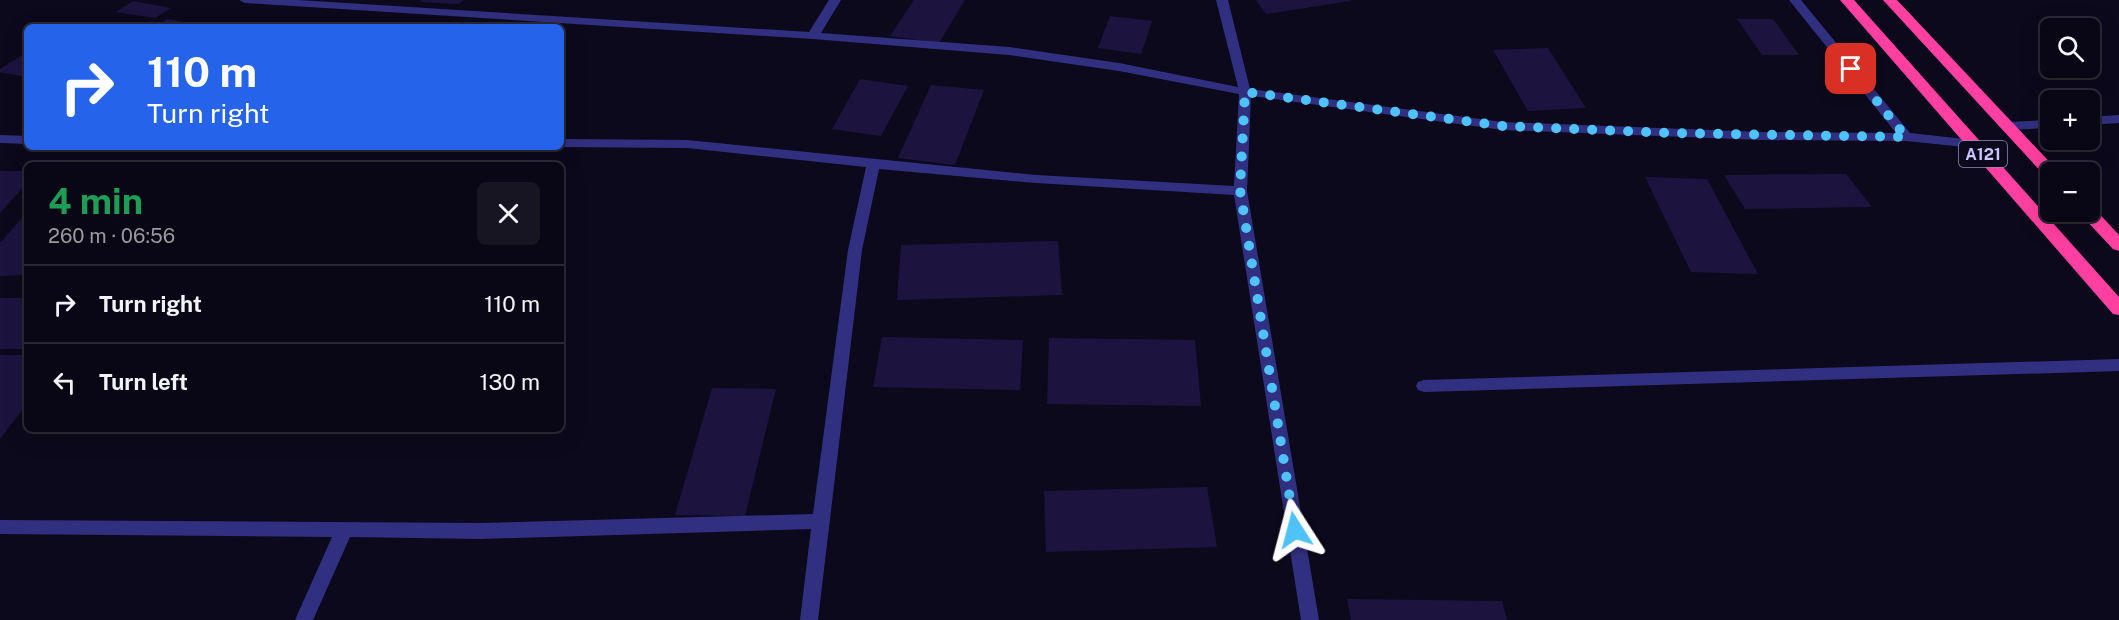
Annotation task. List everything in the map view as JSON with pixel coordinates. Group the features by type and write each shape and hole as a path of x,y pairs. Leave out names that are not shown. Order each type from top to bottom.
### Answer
{"highway":[{"name":"A121","path":"1847,0 2119,309"},
{"name":"A121","path":"1890,0 2042,162"},
{"path":"2097,222 2119,245"}],"street":[{"path":"253,0 1009,51 1119,67 1245,92 1503,126 1703,134 1906,137 1974,144"},
{"path":"813,36 835,0"},
{"path":"1222,0 1245,92 1240,190 1310,620"},
{"path":"1795,0 1906,137"},
{"path":"2100,120 2119,119"},
{"path":"2008,126 2040,124"},
{"path":"0,139 24,140"},
{"path":"564,143 687,144 1036,179 1240,190"},
{"path":"809,620 855,250 873,164"},
{"path":"1424,386 2119,365"},
{"path":"0,527 154,526 265,531 345,528 481,531 823,521"},
{"path":"304,620 345,528"}],"building":[{"path":"422,0 463,0 459,4 420,2"},
{"path":"914,0 965,0 939,43 890,36"},
{"path":"1256,0 1350,0 1350,1 1266,14"},
{"path":"133,1 171,8 155,18 116,12"},
{"path":"1110,16 1152,21 1141,54 1098,48"},
{"path":"167,19 189,23 188,24 160,24"},
{"path":"1737,19 1773,19 1799,55 1762,55"},
{"path":"1548,48 1586,108 1528,111 1493,50"},
{"path":"24,54 24,76 0,72 0,69"},
{"path":"860,79 908,86 881,136 832,129"},
{"path":"931,85 984,90 955,165 898,158"},
{"path":"0,171 24,171 24,186 0,213"},
{"path":"1846,174 1872,207 1745,209 1724,175"},
{"path":"1645,177 1707,179 1758,274 1691,272"},
{"path":"24,215 24,273 22,275 0,276 0,243"},
{"path":"1058,241 1062,295 897,300 901,245"},
{"path":"0,298 24,298 24,349 0,349"},
{"path":"882,337 1023,340 1020,390 873,387"},
{"path":"1049,338 1195,340 1201,406 1047,404"},
{"path":"0,355 24,355 24,408 0,439"},
{"path":"712,388 776,389 745,516 675,515"},
{"path":"1207,487 1217,547 1046,552 1044,491"},
{"path":"1347,599 1502,601 1507,620 1351,620"}],"route":[{"path":"1295,530 1240,190 1245,92 1503,126 1762,136 1906,137 1851,69"}]}
